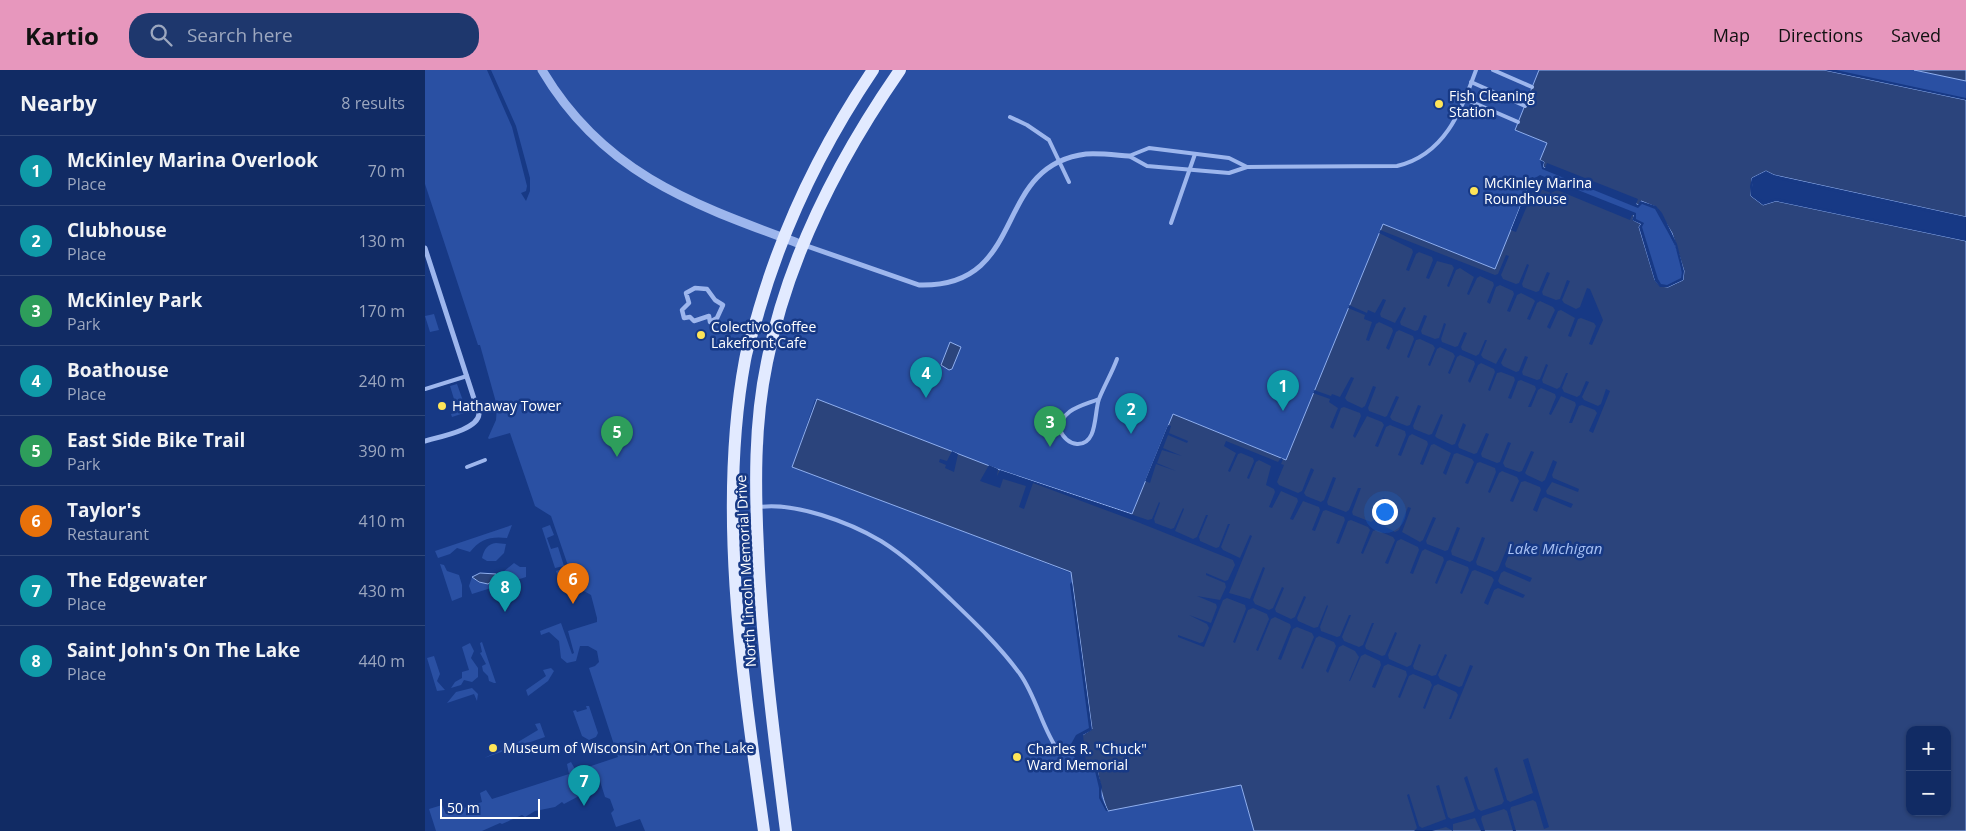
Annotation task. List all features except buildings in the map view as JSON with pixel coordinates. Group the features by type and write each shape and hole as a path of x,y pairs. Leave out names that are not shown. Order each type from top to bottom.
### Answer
{"main road":[{"name":"North Lincoln Memorial Drive","path":"764,831 745,693 734,546 733,477 737,418 745,358 782,237 818,162 855,97 873,70"},
{"name":"North Lincoln Memorial Drive","path":"786,831 762,626 756,508 755,482 760,413 767,362 803,244 836,172 872,110 900,70"}],"street":[{"path":"542,70 583,125 641,175 690,201 782,237 919,285 937,286 973,272 993,254 1001,242 1022,195 1042,173 1059,163 1085,154 1129,156"},
{"path":"425,248 479,418 469,427 425,441"},
{"path":"695,288 707,289 716,301 723,305 719,315 711,322 709,316 694,321 690,317 684,318 681,310 689,303 686,293 695,288"}],"lane":[{"path":"1129,156 1147,166 1229,173 1247,167 1397,166 1411,163 1428,153 1446,135 1465,99 1475,70"},
{"path":"1493,70 1533,87"},
{"path":"1471,82 1525,106"},
{"path":"1465,99 1518,122"},
{"path":"1010,117 1027,125 1049,140 1069,182"},
{"path":"1129,156 1149,148 1229,158 1247,167"},
{"path":"1171,223 1195,154"},
{"path":"1099,399 1068,411 1063,417 1060,430 1066,440 1078,444 1085,442 1091,436 1099,399 1117,360"},
{"path":"425,389 467,376"},
{"path":"467,467 485,460"},
{"path":"756,508 775,505 809,512 880,541 915,566 988,635 1011,662 1021,676 1059,752"}],"shaded area":[{"path":"425,70 487,70 512,127 527,186 526,191 521,193 526,201 530,191 530,178 516,126 491,70 1539,70 1515,130 1547,143 1540,160 1656,206 1679,254 1683,280 1668,287 1495,269 1383,224 1286,460 1173,414 1132,514 1000,470 815,400 793,466 1071,573 1092,730 1228,787 1241,785 1254,831 645,831 640,819 616,827 611,813 614,810 610,799 605,797 600,781 582,788 585,797 579,796 564,804 562,802 555,807 535,811 525,817 522,815 482,831 436,831 429,809 442,805 446,814 482,802 480,793 486,790 492,799 569,774 567,764 571,762 576,771 618,757 589,668 599,662 597,651 588,646 580,646 576,661 567,663 561,658 559,641 549,632 541,635 540,631 561,623 572,654 574,653 568,631 597,622 597,618 591,595 576,589 551,516 535,506 510,433 488,438 496,420 497,406 480,345 478,345 425,184"},
{"path":"1824,70 1914,70 1966,81 1966,100"},
{"path":"434,314 439,330 430,332 425,316"},
{"path":"457,384 467,412 452,417 451,414 458,412 450,386"},
{"path":"512,525 507,538 486,539 470,552 457,548 450,554 438,558 435,551"},
{"path":"550,525 554,535 547,538 551,549 558,547 564,566 555,568 542,528"},
{"path":"491,544 506,544 504,553 496,561 487,561 482,558 487,548"},
{"path":"514,563 520,567 526,567 526,577 472,594 469,586 472,577 479,583 491,583 496,578 496,574 503,572"},
{"path":"440,564 444,565 447,571 459,575 462,585 462,597 452,601"},
{"path":"565,568 572,589 563,592 556,571"},
{"path":"482,642 496,683 489,681 488,676 483,671 482,666 486,664 480,653 482,652 480,643"},
{"path":"470,643 474,651 471,658 478,668 478,677 472,682 464,680 461,685 451,688 455,682 462,678 462,672 469,670 462,647"},
{"path":"434,656 440,674 437,681 445,690 437,691 427,658"},
{"path":"551,668 554,671 548,681 528,696 526,690 546,676 543,670"},
{"path":"472,688 478,694 477,701 474,694 447,703 456,692"},
{"path":"586,706 589,706 598,733 596,737 589,740 582,736 573,711 576,710 577,712 587,709"},
{"path":"540,723 545,737 484,758 513,745 538,730 535,724"}],"water":[{"name":"Lake Michigan","path":"1539,70 1824,70 1966,100 1966,217 1774,175 1766,171 1752,178 1751,196 1763,205 1776,201 1966,241 1966,831 1254,831 1241,785 1108,811 1102,794 1096,765 1080,762 1074,751 1078,739 1092,729 1071,572 792,467 817,399 1000,470 1132,514 1173,414 1286,460 1383,224 1495,269 1531,180 1536,182 1539,177 1634,215 1633,220 1641,224 1639,227 1655,280 1660,286 1668,287 1683,280 1684,271 1672,233 1656,207 1641,201 1639,205 1543,167 1544,162 1540,160 1547,143 1515,130"},
{"path":"1914,70 1966,70 1966,81"},
{"path":"950,342 961,347 952,369 949,370 941,365"},
{"path":"480,573 496,574 496,578 488,584 479,582 472,577"}],"pier":[{"path":"1824,70 1836,70 1966,98 1966,100"},
{"path":"1540,160 1544,162 1543,167 1545,168 1547,163 1638,199 1636,204 1638,205 1640,201 1656,206 1662,213 1677,244 1684,271 1683,280 1668,287 1660,287 1655,281 1639,227 1641,224 1632,220 1634,215 1632,215 1630,220 1557,190 1551,193 1535,187 1516,232 1511,230 1532,177 1535,178 1540,175 1636,213 1636,219 1644,223 1642,227 1661,284 1667,285 1681,278 1682,272 1675,245 1655,209 1642,204 1638,208 1542,169"},
{"path":"1766,171 1774,175 1966,217 1966,220 1773,178 1765,174 1754,180 1752,186 1754,195 1764,202 1777,198 1966,239 1966,241 1776,201 1763,205 1751,196 1750,186 1752,178"},
{"path":"1380,230 1495,275 1498,274 1506,255 1509,256 1501,275 1503,279 1516,284 1519,283 1527,264 1529,265 1522,284 1523,287 1536,292 1539,291 1547,272 1550,273 1542,292 1543,295 1556,300 1560,299 1567,280 1570,281 1562,300 1576,309 1580,307 1587,288 1590,289 1603,320 1592,345 1589,344 1596,326 1594,323 1581,318 1578,319 1571,337 1568,336 1575,318 1561,310 1558,311 1550,329 1547,327 1555,310 1553,307 1540,301 1537,303 1530,320 1527,319 1535,301 1521,293 1517,295 1510,312 1507,311 1514,294 1513,291 1500,285 1496,287 1490,304 1487,302 1494,285 1493,282 1480,276 1477,278 1469,295 1467,294 1474,277 1460,268 1456,270 1449,287 1447,286 1454,268 1452,265 1437,261 1429,279 1426,278 1433,260 1432,257 1419,252 1416,254 1409,271 1406,270 1413,252 1412,249 1379,233"},
{"path":"1383,299 1386,300 1380,314 1381,317 1395,323 1404,307 1406,308 1400,322 1401,325 1415,331 1418,330 1424,315 1427,316 1421,331 1422,334 1435,339 1439,338 1444,323 1446,324 1441,339 1442,342 1455,347 1458,346 1464,332 1467,333 1461,347 1462,350 1476,356 1479,354 1485,340 1487,340 1481,355 1483,358 1496,364 1505,348 1507,349 1501,363 1503,366 1516,372 1519,371 1525,356 1528,357 1522,372 1523,375 1537,380 1540,379 1546,364 1548,365 1542,380 1543,383 1557,389 1560,387 1566,373 1568,373 1562,388 1564,392 1577,397 1580,395 1586,381 1589,382 1582,397 1584,400 1598,406 1601,404 1606,389 1610,391 1593,433 1589,431 1597,413 1595,410 1582,405 1579,406 1572,423 1569,423 1576,405 1575,402 1561,396 1551,415 1549,414 1556,397 1555,394 1541,388 1538,390 1531,407 1528,407 1536,389 1535,386 1521,380 1518,381 1511,399 1508,398 1515,380 1514,377 1501,372 1497,373 1490,391 1488,390 1495,372 1494,369 1481,363 1478,365 1470,383 1468,381 1475,364 1474,361 1460,355 1457,357 1450,374 1448,373 1455,356 1453,353 1440,347 1437,349 1430,366 1428,365 1435,348 1433,345 1420,339 1416,340 1409,358 1407,357 1414,339 1413,336 1399,330 1396,332 1389,350 1386,348 1393,331 1392,328 1379,322 1376,324 1369,341 1366,340 1372,322 1364,319 1365,315 1348,308 1349,305 1367,313 1368,310 1375,313"},
{"path":"1351,377 1354,378 1345,398 1347,401 1362,408 1365,406 1373,386 1376,387 1368,408 1369,411 1385,417 1396,396 1399,397 1390,417 1392,420 1407,426 1410,425 1418,405 1421,406 1413,426 1414,429 1429,435 1432,434 1441,414 1443,415 1435,436 1437,438 1452,445 1455,444 1463,423 1466,425 1458,445 1459,448 1474,454 1477,453 1486,433 1489,434 1481,454 1482,457 1497,463 1500,462 1508,442 1511,443 1503,463 1505,467 1519,472 1522,471 1531,451 1534,452 1525,473 1542,482 1545,480 1553,460 1557,462 1552,475 1553,478 1579,489 1578,492 1552,482 1546,491 1547,494 1573,504 1571,508 1545,497 1542,499 1537,512 1533,510 1541,490 1540,487 1525,481 1521,482 1513,502 1510,501 1519,481 1517,477 1502,471 1499,473 1490,493 1488,492 1496,472 1495,468 1480,462 1477,463 1468,484 1465,483 1474,462 1472,459 1457,453 1454,454 1446,475 1443,473 1451,453 1434,444 1431,445 1423,465 1420,464 1428,444 1427,441 1412,434 1409,436 1401,456 1398,455 1406,435 1405,431 1390,425 1386,427 1378,447 1375,446 1384,425 1382,422 1367,416 1355,438 1353,436 1361,416 1360,413 1344,407 1341,408 1333,429 1330,427 1338,408 1329,402 1330,399 1313,393 1314,390 1340,397"},
{"path":"1168,425 1171,426 1169,433 1188,441 1187,443 1168,435 1163,448 1182,456 1162,450 1157,463 1176,471 1156,464 1150,483 1145,481"},
{"path":"1226,441 1278,462 1281,458 1283,459 1281,464 1284,465 1277,482 1279,485 1298,493 1302,491 1311,468 1314,470 1304,493 1306,496 1321,502 1324,500 1333,477 1336,478 1327,502 1328,505 1346,512 1349,510 1358,488 1361,488 1352,512 1353,515 1371,522 1374,520 1383,497 1385,498 1377,522 1395,532 1399,530 1408,507 1411,508 1402,532 1420,542 1423,540 1433,517 1436,518 1426,541 1427,544 1445,551 1448,550 1457,527 1460,528 1451,551 1452,555 1470,562 1473,560 1482,537 1485,538 1476,562 1477,565 1495,572 1498,570 1507,548 1511,549 1505,564 1506,567 1532,578 1530,582 1504,571 1501,573 1498,581 1500,584 1525,595 1523,598 1498,588 1494,590 1488,605 1484,603 1494,580 1492,577 1475,570 1472,571 1462,594 1460,593 1469,570 1468,567 1450,560 1447,561 1437,584 1435,583 1444,560 1443,557 1425,549 1422,551 1413,574 1410,573 1419,550 1418,547 1401,539 1397,541 1388,564 1385,563 1395,540 1393,537 1376,530 1373,531 1363,554 1361,553 1370,530 1368,527 1351,520 1348,521 1339,544 1336,543 1345,520 1344,517 1326,510 1323,511 1315,531 1312,530 1320,510 1319,507 1303,501 1293,520 1290,519 1298,501 1297,498 1281,491 1272,508 1269,507 1275,492 1274,489 1266,485 1271,466 1259,460 1256,462 1249,479 1247,478 1254,461 1253,458 1241,453 1238,454 1230,472 1228,471 1236,453 1224,446"},
{"path":"952,451 958,454 954,472 945,468 946,465 939,462 940,459 947,461"},
{"path":"989,465 998,469 997,476 1000,470 1148,520 1152,519 1159,502 1154,519 1155,523 1171,529 1174,528 1183,508 1175,531 1193,539 1197,537 1206,515 1208,515 1199,537 1200,541 1216,548 1219,547 1228,524 1230,524 1221,547 1223,550 1240,558 1250,535 1252,536 1229,593 1250,599 1263,567 1265,568 1253,600 1255,604 1269,610 1273,608 1282,587 1284,588 1275,609 1276,612 1291,619 1295,617 1304,596 1306,597 1297,618 1298,621 1314,628 1318,627 1327,605 1320,627 1321,631 1337,637 1340,636 1349,615 1351,615 1342,637 1344,641 1359,647 1363,645 1372,623 1374,623 1365,646 1366,649 1382,656 1385,655 1395,632 1397,633 1388,655 1389,659 1407,667 1411,665 1419,644 1421,645 1413,666 1414,669 1432,676 1436,675 1445,654 1447,655 1438,675 1440,679 1459,687 1462,686 1470,665 1473,666 1451,719 1449,719 1458,695 1456,692 1438,684 1434,686 1425,709 1423,708 1432,685 1430,681 1413,674 1409,676 1400,698 1398,697 1407,675 1406,671 1388,664 1384,666 1375,688 1372,687 1381,665 1380,661 1365,654 1361,656 1349,681 1359,657 1355,651 1343,645 1339,647 1328,673 1326,671 1336,646 1334,642 1319,636 1316,638 1303,669 1301,668 1314,637 1312,633 1297,627 1293,629 1281,660 1278,659 1291,627 1290,624 1275,617 1271,619 1258,651 1256,650 1269,619 1267,614 1253,608 1248,610 1235,643 1233,642 1246,609 1245,605 1227,598 1223,600 1204,647 1178,637 1178,635 1200,643 1203,642 1209,628 1207,624 1189,615 1211,623 1217,607 1216,604 1197,596 1220,600 1226,587 1225,583 1206,575 1206,573 1225,581 1228,580 1235,565 1233,560 1033,483 1024,509 1019,507 1026,486 1003,479 1000,488 980,481"},
{"path":"1072,582 1092,730 1083,735 1086,763 1096,765 1102,787 1101,797 1108,811 1106,811 1099,798 1099,788 1094,767 1079,764 1071,752 1070,746 1076,735 1089,728 1070,584"},
{"path":"1528,758 1549,827 1544,829 1536,802 1533,800 1511,807 1510,810 1516,831 1513,831 1507,811 1504,809 1482,816 1481,819 1485,831 1481,831 1475,818 1453,824 1453,831 1446,827 1432,831 1414,831 1417,828 1407,795 1409,794 1419,826 1422,828 1446,819 1436,786 1439,785 1448,817 1451,819 1475,810 1464,778 1467,776 1478,809 1481,811 1502,804 1504,801 1494,769 1497,767 1507,800 1510,802 1533,793 1523,760"}],"place":[{"name":"Fish Cleaning Station","path":"1439,104"},
{"name":"McKinley Marina Roundhouse","path":"1474,191"},
{"name":"Colectivo Coffee Lakefront Cafe","path":"701,335"},
{"name":"Boathouse","path":"926,398"},
{"name":"Hathaway Tower","path":"442,406"},
{"name":"McKinley Marina Overlook","path":"1283,411"},
{"name":"Clubhouse","path":"1131,434"},
{"name":"McKinley Park","path":"1050,447"},
{"name":"East Side Bike Trail","path":"617,457"},
{"name":"Taylor's","path":"573,604"},
{"name":"Saint John's On The Lake","path":"505,612"},
{"name":"Museum of Wisconsin Art On The Lake","path":"493,748"},
{"name":"Charles R. \"Chuck\" Ward Memorial","path":"1017,757"},
{"name":"The Edgewater","path":"584,806"}]}
